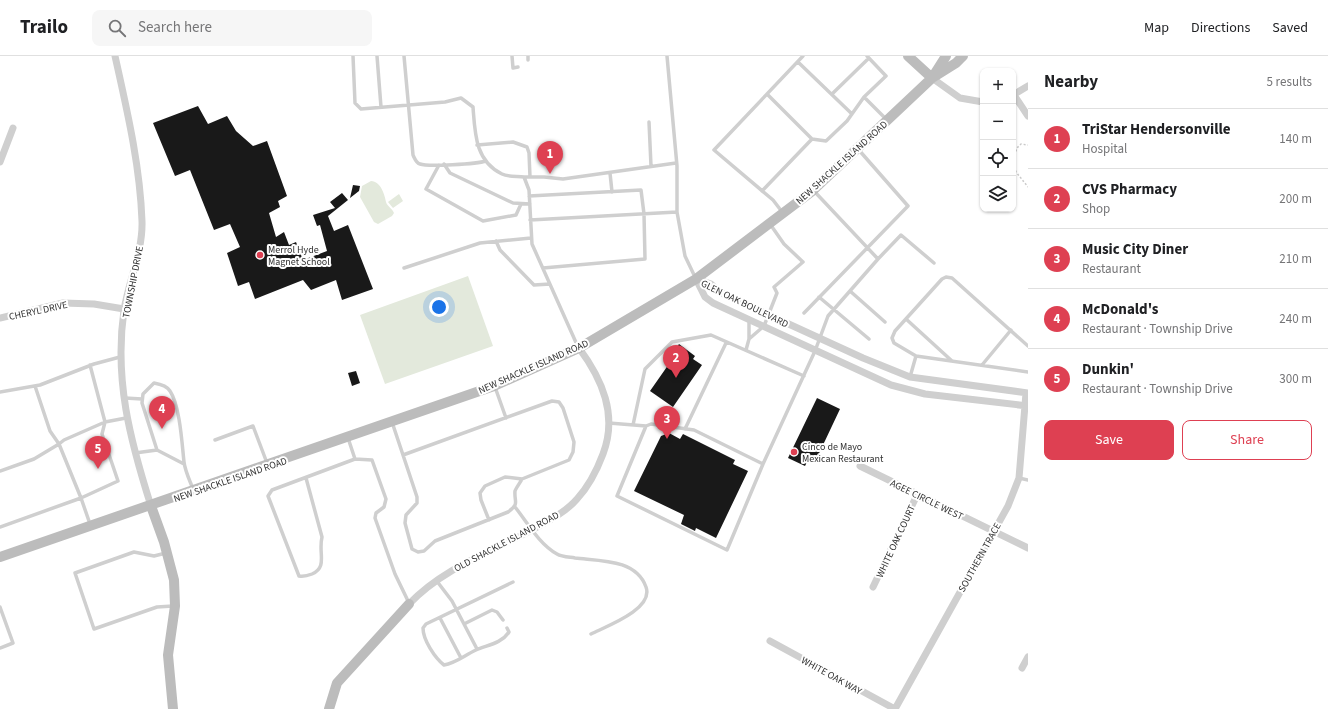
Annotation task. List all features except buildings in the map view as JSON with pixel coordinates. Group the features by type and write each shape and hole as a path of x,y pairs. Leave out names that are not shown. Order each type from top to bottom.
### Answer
{"main road":[{"path":"908,56 932,78"},
{"name":"NEW SHACKLE ISLAND ROAD","path":"932,78 946,56"},
{"name":"NEW SHACKLE ISLAND ROAD","path":"0,558 91,525 268,466 494,386 579,348 696,279 783,213 813,190 932,78 956,63 963,56"},
{"path":"150,506 167,553 174,580 175,606 168,655 173,709"},
{"name":"OLD SHACKLE ISLAND ROAD","path":"333,708 337,683 409,604"}],"street":[{"name":"TOWNSHIP DRIVE","path":"115,56 137,166 142,222 137,262 124,309 120,357 126,418 134,453 150,506"},
{"path":"932,78 960,98 980,101"},
{"path":"1016,93 1028,86"},
{"path":"1016,99 1028,116"},
{"path":"0,162 13,128"},
{"name":"GLEN OAK BOULEVARD","path":"696,279 711,284 720,292 819,338 910,377 1027,391"},
{"name":"GLEN OAK BOULEVARD","path":"696,279 705,297 713,303 877,379 925,394 1026,405"},
{"name":"CHERYL DRIVE","path":"0,318 63,303 94,304 124,309"},
{"name":"OLD SHACKLE ISLAND ROAD","path":"409,604 435,580 562,512 577,499 590,481 608,442 609,423 605,394 594,369 579,348"},
{"name":"SOUTHERN TRACE","path":"895,709 1008,506 1019,478 1027,391"},
{"name":"AGEE CIRCLE WEST","path":"860,466 1028,548"},
{"name":"WHITE OAK COURT","path":"873,587 917,495"},
{"name":"WHITE OAK WAY","path":"770,641 895,709"},
{"path":"1022,668 1028,657"}],"lane":[{"path":"353,56 355,103 361,108 445,102 461,98 473,107 478,150 489,165 504,175 563,179 676,163"},
{"path":"377,56 381,107"},
{"path":"404,56 413,155 416,161 421,165 486,161"},
{"path":"512,56 513,68 518,67"},
{"path":"667,56 676,163 677,212 685,256 696,279"},
{"path":"783,213 762,191 714,150 803,56"},
{"path":"767,94 812,139 826,141 852,114 864,97 886,76 868,57 832,94"},
{"path":"798,62 852,114"},
{"path":"864,97 887,120"},
{"path":"649,122 651,166"},
{"path":"762,191 812,139"},
{"path":"477,144 513,142 527,147 529,153 530,177"},
{"path":"804,313 908,206 857,148"},
{"path":"444,164 450,173 512,203 530,204"},
{"path":"439,165 426,189 483,221 516,215 521,204"},
{"path":"610,173 612,192"},
{"path":"524,177 530,204 532,244 579,348"},
{"path":"529,196 642,190 645,259 543,268"},
{"path":"813,190 878,259"},
{"path":"530,220 677,212"},
{"path":"750,339 764,326 777,293 774,287 803,262 784,244 769,223"},
{"path":"646,426 617,496 727,550 763,464 815,351 828,316 901,235 934,263"},
{"path":"404,268 480,243 531,238"},
{"path":"496,241 500,250 534,285 550,284"},
{"path":"1028,346 952,278 946,277 942,279 906,319 892,338 894,343 916,356 1028,372"},
{"path":"850,291 885,322"},
{"path":"819,297 869,339"},
{"path":"906,319 952,361"},
{"path":"746,350 750,339 749,320"},
{"path":"982,365 1010,330"},
{"path":"634,425 645,369 672,342 711,335 726,343 746,350 804,376"},
{"path":"684,429 726,343"},
{"path":"910,377 916,356"},
{"path":"0,392 36,386 90,365 120,357"},
{"path":"0,527 81,498 118,481 102,434 105,422 90,365"},
{"path":"157,450 142,400 142,394 154,383 166,387 170,391 183,440 184,464 194,491"},
{"path":"36,386 50,431 59,444 91,525"},
{"path":"494,386 506,418"},
{"path":"124,398 142,400"},
{"path":"403,455 552,401 559,402 563,408 574,442 573,452 569,460 522,479 505,477 485,486 480,493 481,500 489,520"},
{"path":"0,471 34,459 64,440 105,422 126,418"},
{"path":"392,422 417,497 417,503 406,515 405,523 412,549 418,552 424,551 435,541 508,512 515,507 517,500 516,491 522,479"},
{"path":"609,423 646,426 651,424 694,430 763,464"},
{"path":"215,440 253,426 268,466"},
{"path":"348,438 355,459"},
{"path":"134,453 157,450 184,464"},
{"path":"306,478 322,537 320,544 322,565 318,571 302,577 298,573 268,496 272,490 355,459 372,460 386,499 384,507 376,513 375,518 395,574 409,604"},
{"path":"1019,478 1028,480"},
{"path":"515,507 545,546 558,555 624,565 635,571 644,582 648,594 645,603 630,614 591,634"},
{"path":"167,553 154,556 134,552 75,573 94,629 157,607 175,606"},
{"path":"435,580 456,610 477,650"},
{"path":"507,628 508,632 505,638 483,649 477,650 451,664 444,665 439,661 423,635 423,628 426,624 514,582"},
{"path":"0,608 13,643 0,648"},
{"path":"464,624 492,610 497,612 503,620"},
{"path":"440,618 461,658"}],"path":[{"path":"1016,151 1021,144 1028,145"},
{"path":"1016,172 1028,187"}],"shaded area":[{"path":"371,181 380,186 387,203 394,213 392,216 378,224 374,222 360,197 362,186"},
{"path":"399,194 403,201 393,208 388,202"},
{"path":"468,276 493,346 385,384 360,315"}],"place":[{"name":"TriStar Hendersonville","path":"550,174"},
{"name":"Merrol Hyde Magnet School","path":"260,255"},
{"name":"CVS Pharmacy","path":"676,378"},
{"name":"McDonald's","path":"162,429"},
{"name":"Music City Diner","path":"667,439"},
{"name":"Cinco de Mayo Mexican Restaurant","path":"794,452"},
{"name":"Dunkin'","path":"98,469"}]}
